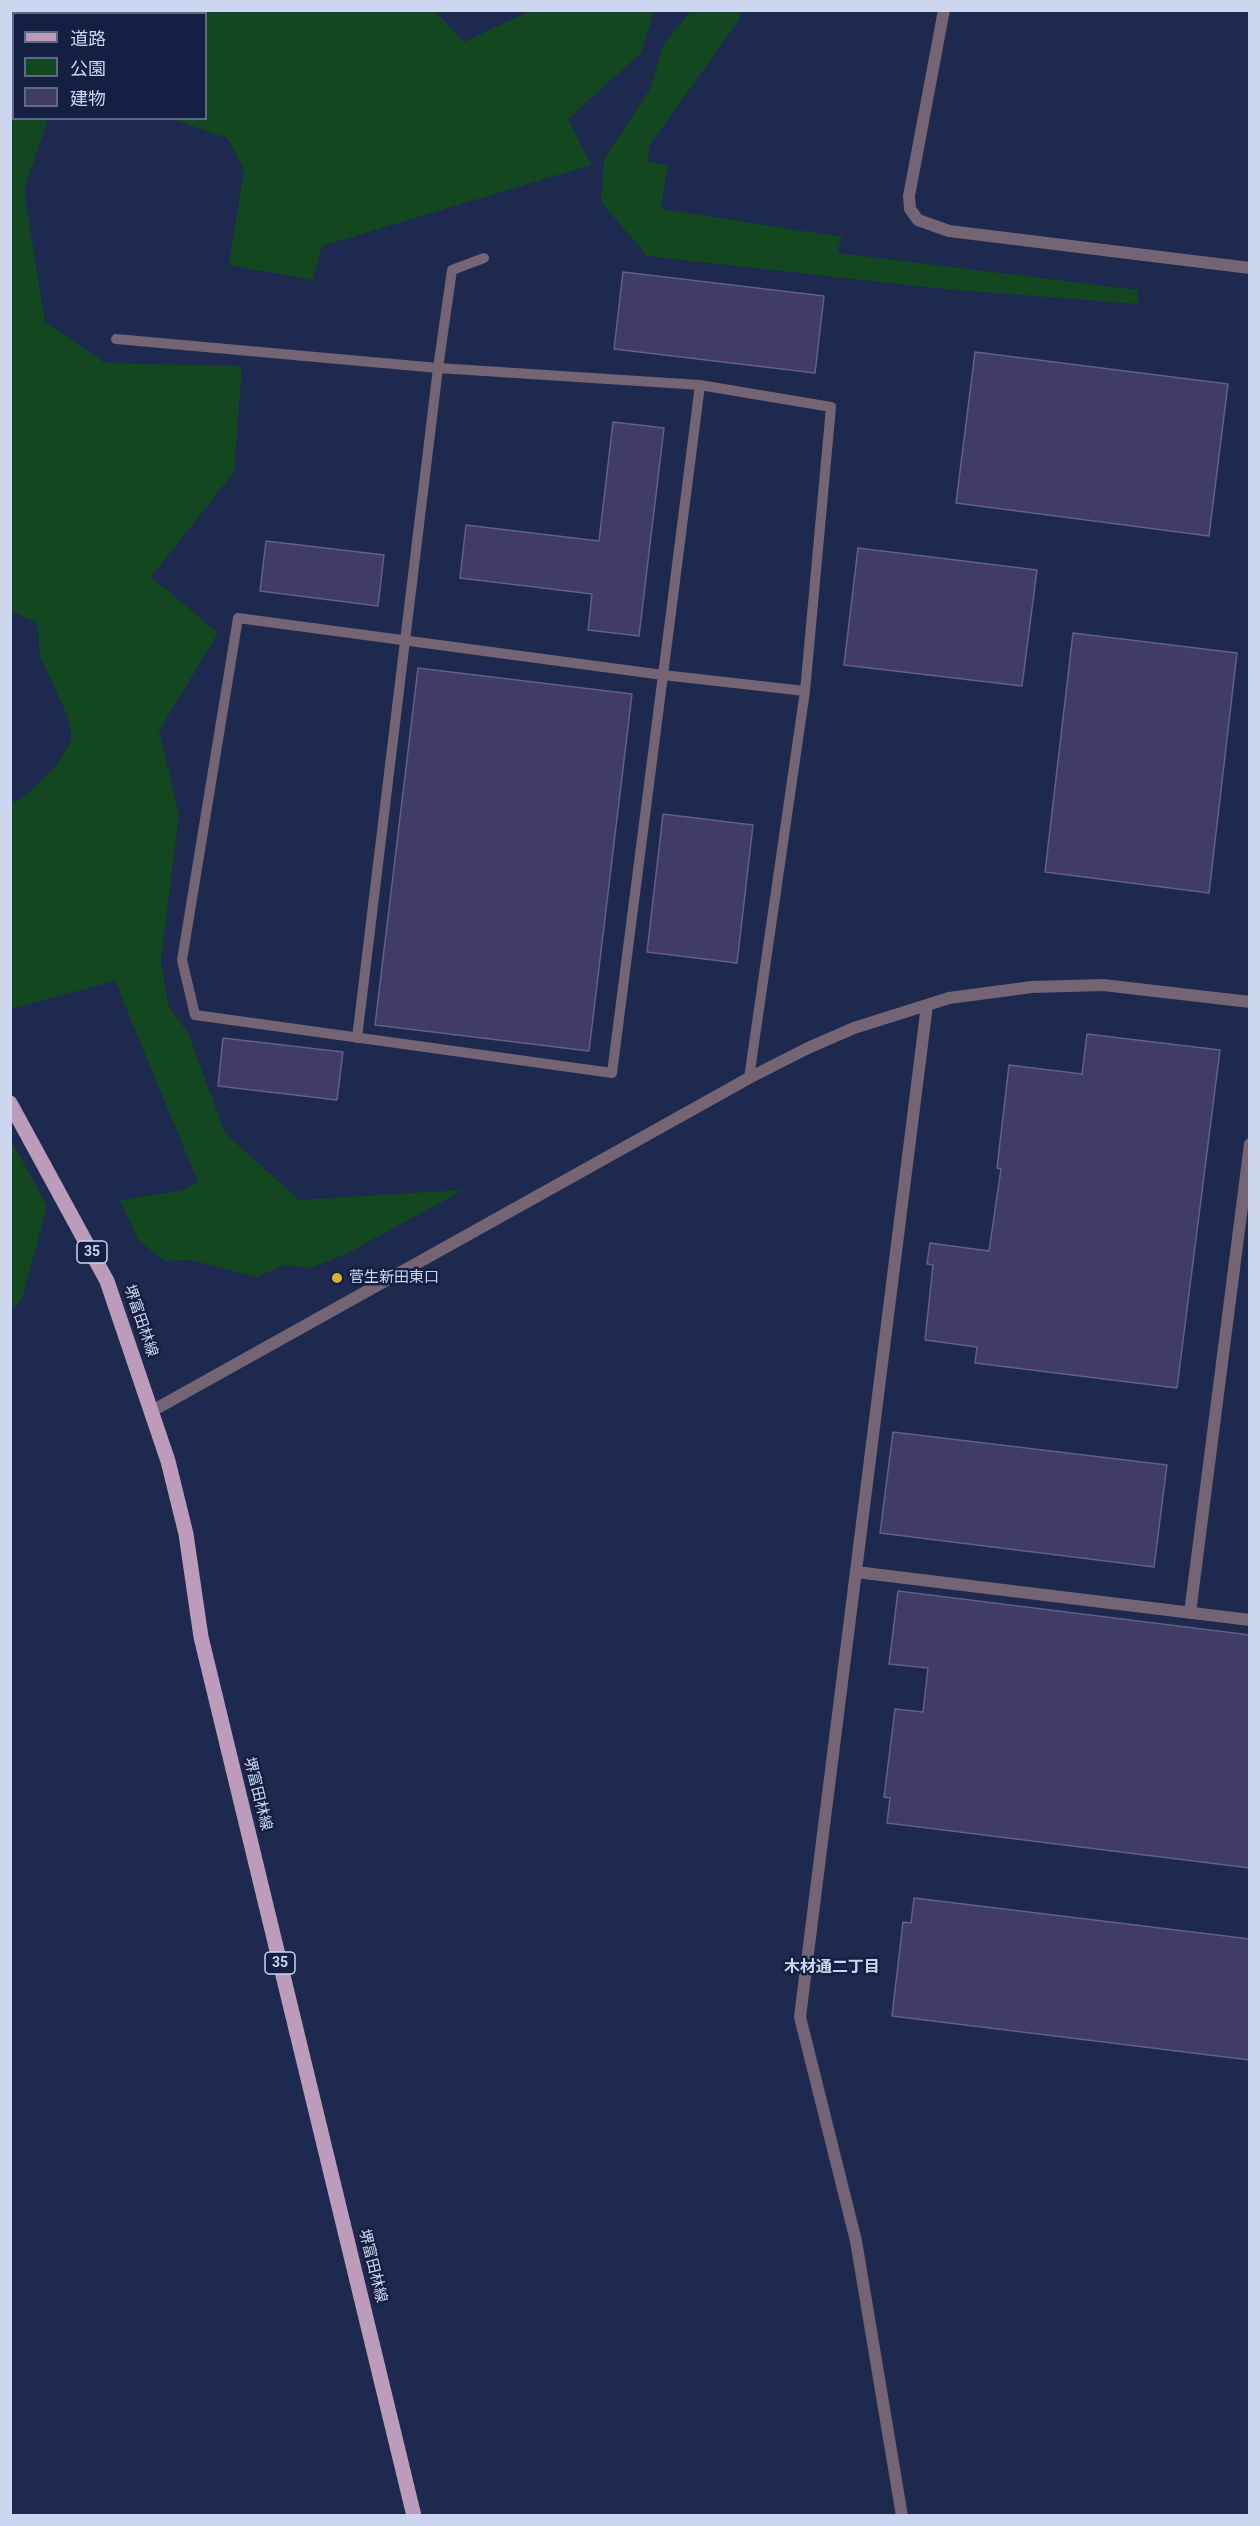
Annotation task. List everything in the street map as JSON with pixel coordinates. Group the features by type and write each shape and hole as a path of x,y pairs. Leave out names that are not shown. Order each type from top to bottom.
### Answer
{"main road":[{"name":"堺富田林線","path":"10,1103 107,1281 152,1411 186,1534 201,1636 414,2516"}],"street":[{"path":"944,10 909,196 910,209 918,220 949,231 1250,268"},
{"path":"152,1411 749,1078 808,1048 855,1028 927,1005 985,992 1064,985 1138,988 1250,1002"},
{"path":"902,2516 856,2241 800,2018 927,1005"},
{"path":"1190,1613 1250,1144"},
{"path":"856,1572 1250,1620"}],"lane":[{"path":"357,1038 438,368 452,270 484,258"},
{"path":"116,339 438,368 700,385 831,407 805,691 749,1078"},
{"path":"700,385 663,675 612,1073 195,1015 182,960 238,618 663,675 805,691"}],"green space":[{"path":"11,10 435,11 464,42 530,11 654,11 641,53 568,119 591,165 322,246 313,280 229,265 244,169 227,138 174,120 207,120 207,12 12,12 12,120 48,120 24,190 45,322 105,363 242,366 234,472 151,577 218,633 159,731 179,815 161,960 168,1005 188,1033 225,1133 299,1200 463,1190 350,1252 311,1268 285,1265 256,1277 191,1260 165,1261 138,1240 120,1200 181,1191 198,1182 115,981 11,1009 11,803 23,798 56,766 72,740 68,717 40,656 37,623 11,611"},
{"path":"691,11 740,11 739,20 649,146 648,162 668,165 661,209 842,237 837,253 1138,290 1138,304 944,289 647,256 601,202 604,159 650,89 664,43"},
{"path":"10,1138 47,1206 22,1299 11,1309"}],"building":[{"path":"623,272 824,296 815,373 614,349"},
{"path":"975,352 1228,384 1209,536 956,503"},
{"path":"613,422 664,428 639,636 588,630 592,594 460,578 466,525 599,541"},
{"path":"266,541 384,555 378,606 260,591"},
{"path":"858,548 1037,570 1022,686 844,665"},
{"path":"1073,633 1237,653 1209,893 1045,872"},
{"path":"418,668 632,694 589,1051 375,1025"},
{"path":"663,814 753,825 737,963 647,952"},
{"path":"1087,1034 1220,1050 1177,1388 975,1363 977,1347 925,1340 933,1265 927,1264 930,1243 989,1251 1001,1169 997,1168 1009,1065 1082,1074"},
{"path":"223,1038 343,1052 337,1100 218,1086"},
{"path":"893,1432 1167,1465 1154,1567 880,1533"},
{"path":"898,1591 1250,1635 1250,1868 887,1823 890,1798 884,1797 895,1709 923,1712 928,1668 889,1664"},
{"path":"914,1898 1250,1939 1250,2060 892,2016 903,1922 911,1923"}],"place":[{"name":"菅生新田東口","path":"337,1278"}],"district":[{"name":"木材通二丁目","path":"832,1968"}]}
